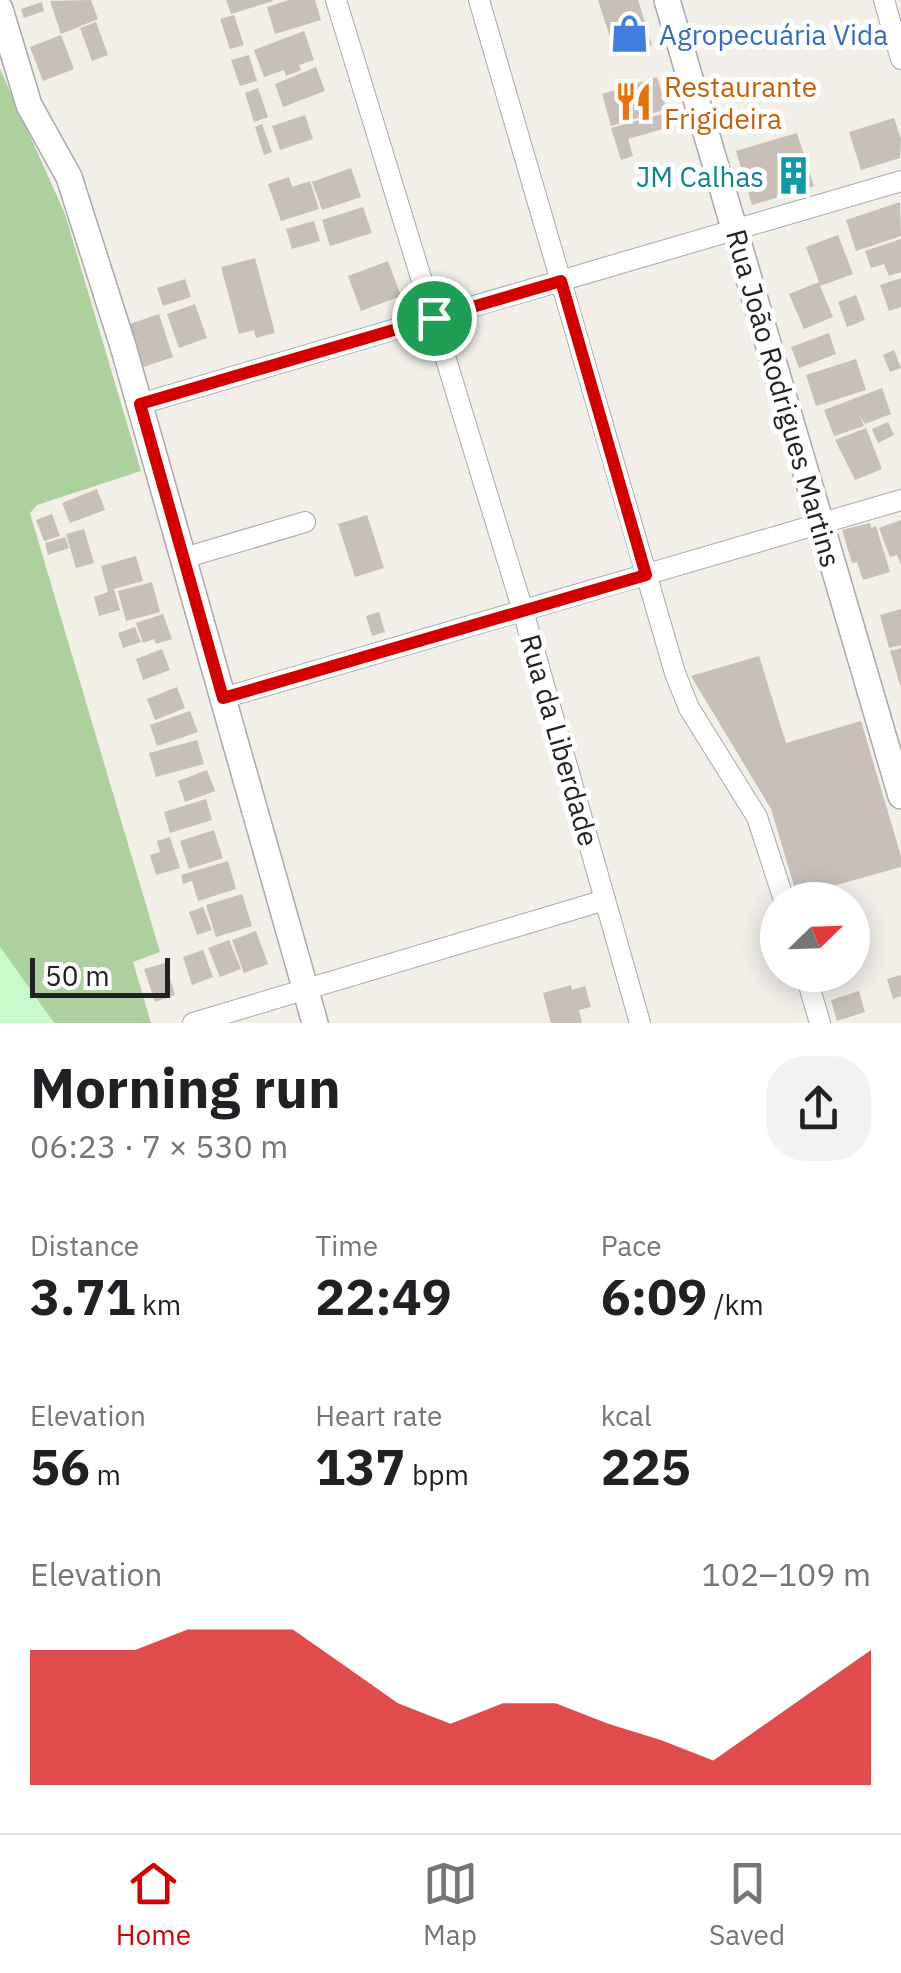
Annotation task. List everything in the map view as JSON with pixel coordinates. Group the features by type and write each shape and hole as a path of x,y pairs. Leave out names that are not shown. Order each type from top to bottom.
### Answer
{"street":[{"name":"Rua da Liberdade","path":"336,0 523,611 640,1023"},
{"path":"480,0 682,693 757,817 778,882"},
{"name":"Rua João Rodrigues Martins","path":"667,0 901,796"},
{"path":"884,0 901,59"},
{"path":"0,10 29,105 72,187 140,404 315,1023"},
{"path":"140,404 901,181"},
{"path":"223,698 901,500"},
{"path":"184,558 305,522"},
{"path":"193,1023 605,900"},
{"path":"811,992 820,1023"}],"green space":[{"path":"0,69 65,214 141,471 37,505 30,513 160,952 133,962 151,1023 54,1023 0,947"},
{"path":"0,947 54,1023 0,1023"}],"building":[{"path":"91,0 98,19 61,34 50,1"},
{"path":"226,0 273,0 273,1 231,14"},
{"path":"289,0 315,0 321,20 275,34 267,7"},
{"name":"Agropecuária Vida","path":"598,0 638,0 652,45 616,56"},
{"path":"42,2 44,11 24,18 21,9"},
{"path":"234,15 244,45 230,49 220,19"},
{"path":"96,22 108,55 92,61 80,28"},
{"path":"304,31 314,60 299,65 301,70 286,76 284,70 264,77 254,50"},
{"path":"61,35 74,69 43,81 30,47"},
{"path":"249,55 257,81 240,86 231,60"},
{"path":"316,67 325,91 283,107 275,84"},
{"name":"Restaurante Frigideira","path":"657,77 667,109 611,126 602,94"},
{"path":"258,88 268,117 254,122 245,93"},
{"path":"666,113 670,127 628,139 633,156 621,160 611,128"},
{"path":"305,115 313,139 280,150 272,126"},
{"path":"894,118 901,139 900,158 861,170 849,132"},
{"path":"262,124 272,152 264,155 255,127"},
{"path":"797,133 814,186 752,205 736,151"},
{"path":"351,168 361,197 322,210 312,182"},
{"path":"289,177 292,187 310,181 319,209 281,221 268,184"},
{"path":"900,202 901,236 856,251 846,220"},
{"path":"363,207 372,233 330,246 322,220"},
{"path":"314,221 320,241 292,249 286,229"},
{"path":"838,235 853,274 820,286 833,317 804,329 789,294 819,282 806,247"},
{"path":"901,239 901,272 889,276 884,264 871,268 865,251"},
{"path":"255,258 275,333 256,338 254,330 239,334 221,267"},
{"path":"388,261 401,296 361,311 348,276"},
{"path":"901,278 901,307 889,311 880,285"},
{"path":"185,279 191,297 163,306 157,288"},
{"path":"856,295 865,320 847,327 838,302"},
{"path":"195,304 207,338 179,348 167,314"},
{"path":"159,314 173,357 138,369 124,326"},
{"path":"829,333 836,354 799,368 791,347"},
{"path":"894,350 901,368 890,372 883,355"},
{"path":"856,359 866,390 816,406 806,375"},
{"path":"882,388 891,414 865,424 859,414 864,426 834,436 824,410"},
{"path":"888,422 894,435 878,443 872,429"},
{"path":"866,428 882,469 855,480 835,440"},
{"path":"97,489 105,510 70,523 62,503"},
{"path":"52,514 60,536 44,541 36,520"},
{"path":"367,515 384,568 355,577 338,524"},
{"path":"901,520 901,565 897,555 890,557 879,528"},
{"path":"870,523 871,528 876,526 890,572 863,580 857,562 852,563 842,530"},
{"path":"84,529 94,563 76,568 66,534"},
{"path":"65,537 69,548 48,555 45,543"},
{"path":"136,556 143,581 114,589 120,610 99,616 94,597 108,592 101,566"},
{"path":"152,582 160,612 126,621 118,591"},
{"path":"901,609 901,645 889,648 880,615"},
{"path":"379,612 385,632 372,636 366,616"},
{"path":"163,614 172,639 143,643 136,623"},
{"path":"135,627 141,642 123,648 118,633"},
{"path":"901,648 901,685 900,685 890,651"},
{"path":"162,649 170,670 143,680 136,659"},
{"path":"759,656 786,743 861,721 901,867 847,882 793,882 771,809 691,676"},
{"path":"177,687 185,708 155,720 147,699"},
{"path":"190,711 198,732 157,746 150,725"},
{"path":"197,740 204,764 156,777 149,753"},
{"path":"207,770 215,791 185,802 178,781"},
{"path":"206,799 212,820 170,833 164,812"},
{"path":"214,830 223,858 189,869 180,841"},
{"path":"170,837 180,868 156,875 150,855 160,852 157,841"},
{"path":"228,861 236,889 198,901 192,881 183,884 181,875"},
{"path":"242,894 252,926 216,937 206,905"},
{"path":"203,907 212,930 197,935 189,912"},
{"path":"256,931 268,964 244,973 232,940"},
{"path":"229,940 241,969 220,977 208,948"},
{"path":"203,950 213,977 192,985 183,957"},
{"path":"165,963 175,995 155,1002 144,969"},
{"path":"901,975 901,996 893,999 887,979"},
{"path":"571,985 572,990 585,986 591,1007 579,1010 582,1023 551,1023 543,993"},
{"path":"859,992 865,1012 837,1021 831,1000"}],"place":[{"name":"Agropecuária Vida","path":"629,34"},
{"name":"Restaurante Frigideira","path":"634,102"},
{"name":"JM Calhas","path":"794,176"}],"route":[{"path":"561,281 646,575 223,698 140,404 434,318 561,281"}]}
